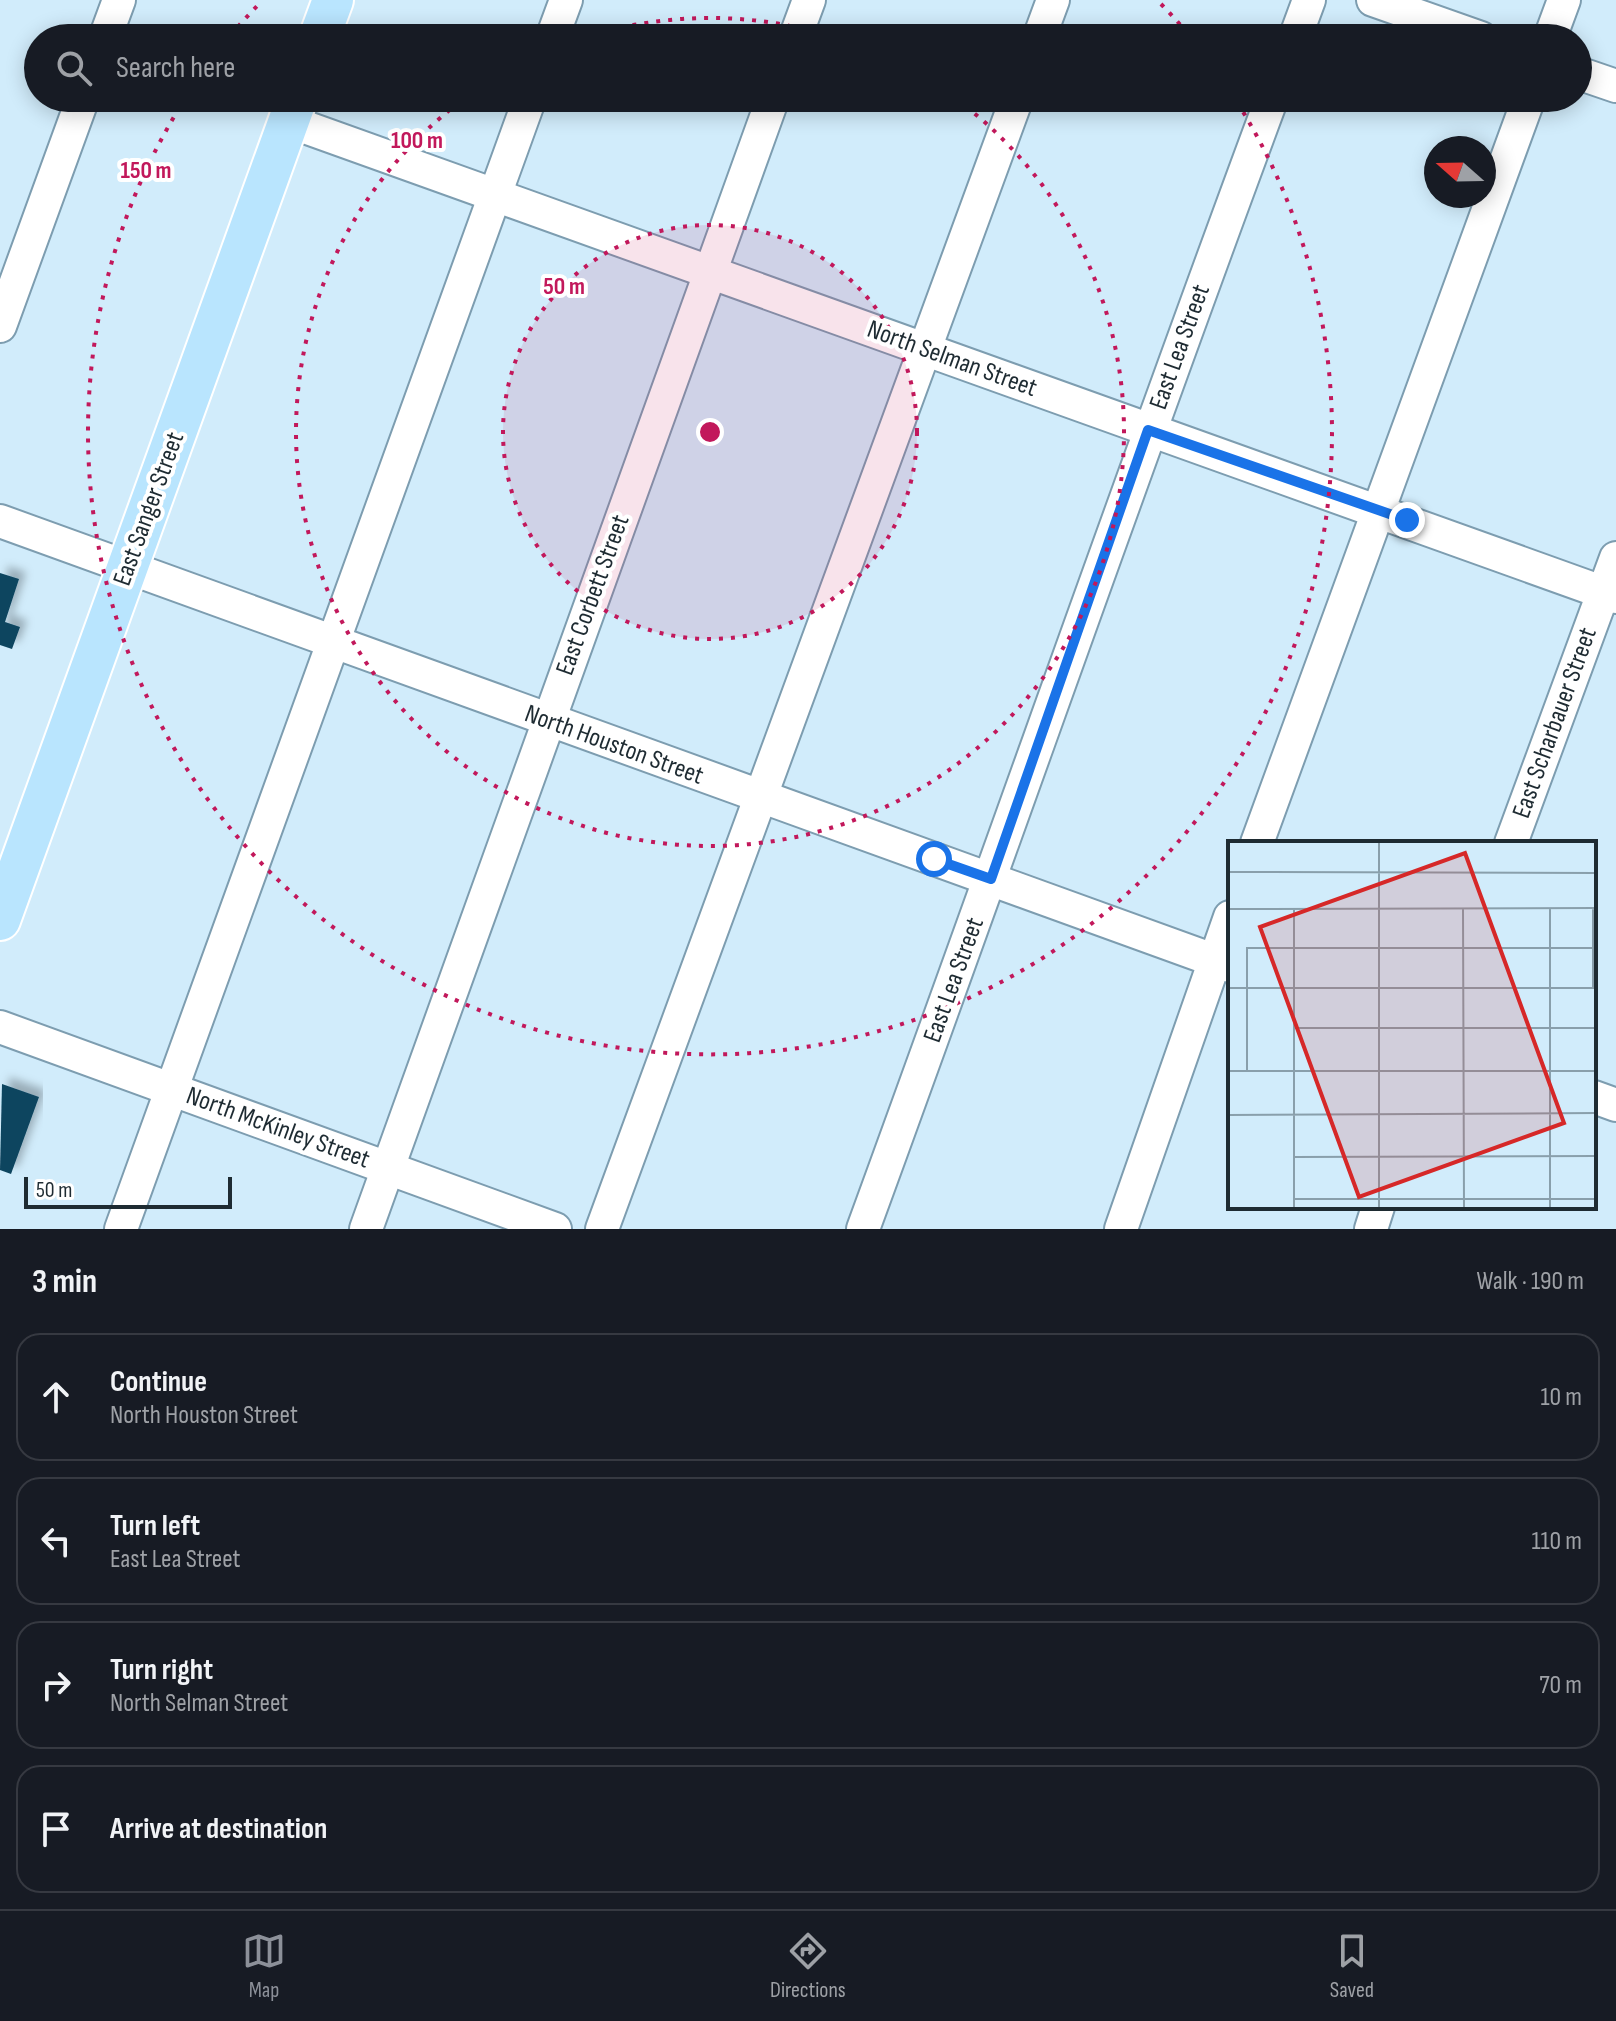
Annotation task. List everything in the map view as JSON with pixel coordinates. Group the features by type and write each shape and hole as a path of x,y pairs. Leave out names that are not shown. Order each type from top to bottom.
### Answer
{"main road":[{"path":"324,24 333,0"},
{"name":"East Sanger Street","path":"0,920 291,112"}],"street":[{"path":"110,24 119,0"},
{"path":"557,24 566,0"},
{"path":"800,24 809,0"},
{"path":"1044,24 1053,0"},
{"path":"1300,24 1309,0"},
{"path":"1373,0 1441,24"},
{"path":"1555,24 1564,0"},
{"path":"1592,78 1616,86"},
{"path":"0,326 78,112"},
{"name":"North Selman Street","path":"297,112 494,194 1610,595"},
{"path":"121,1229 525,112"},
{"name":"East Corbett Street","path":"366,1229 768,112"},
{"path":"602,1229 1012,112"},
{"name":"East Lea Street","path":"863,1229 991,879 1148,430 1267,112"},
{"path":"1258,841 1524,112"},
{"name":"North Houston Street","path":"0,521 1222,963"},
{"name":"East Scharbauer Street","path":"1512,841 1610,595 1616,558"},
{"path":"1121,1229 1222,963 1228,928"},
{"name":"North McKinley Street","path":"0,1027 555,1229"},
{"path":"1596,1098 1616,1105"},
{"path":"1371,1229 1377,1209"}],"building":[{"path":"0,573 19,579 5,622 20,627 12,649 0,645"},
{"path":"2,1084 39,1097 11,1174 0,1170"}],"route":[{"path":"934,859 991,879 1148,430 1407,520"}]}
